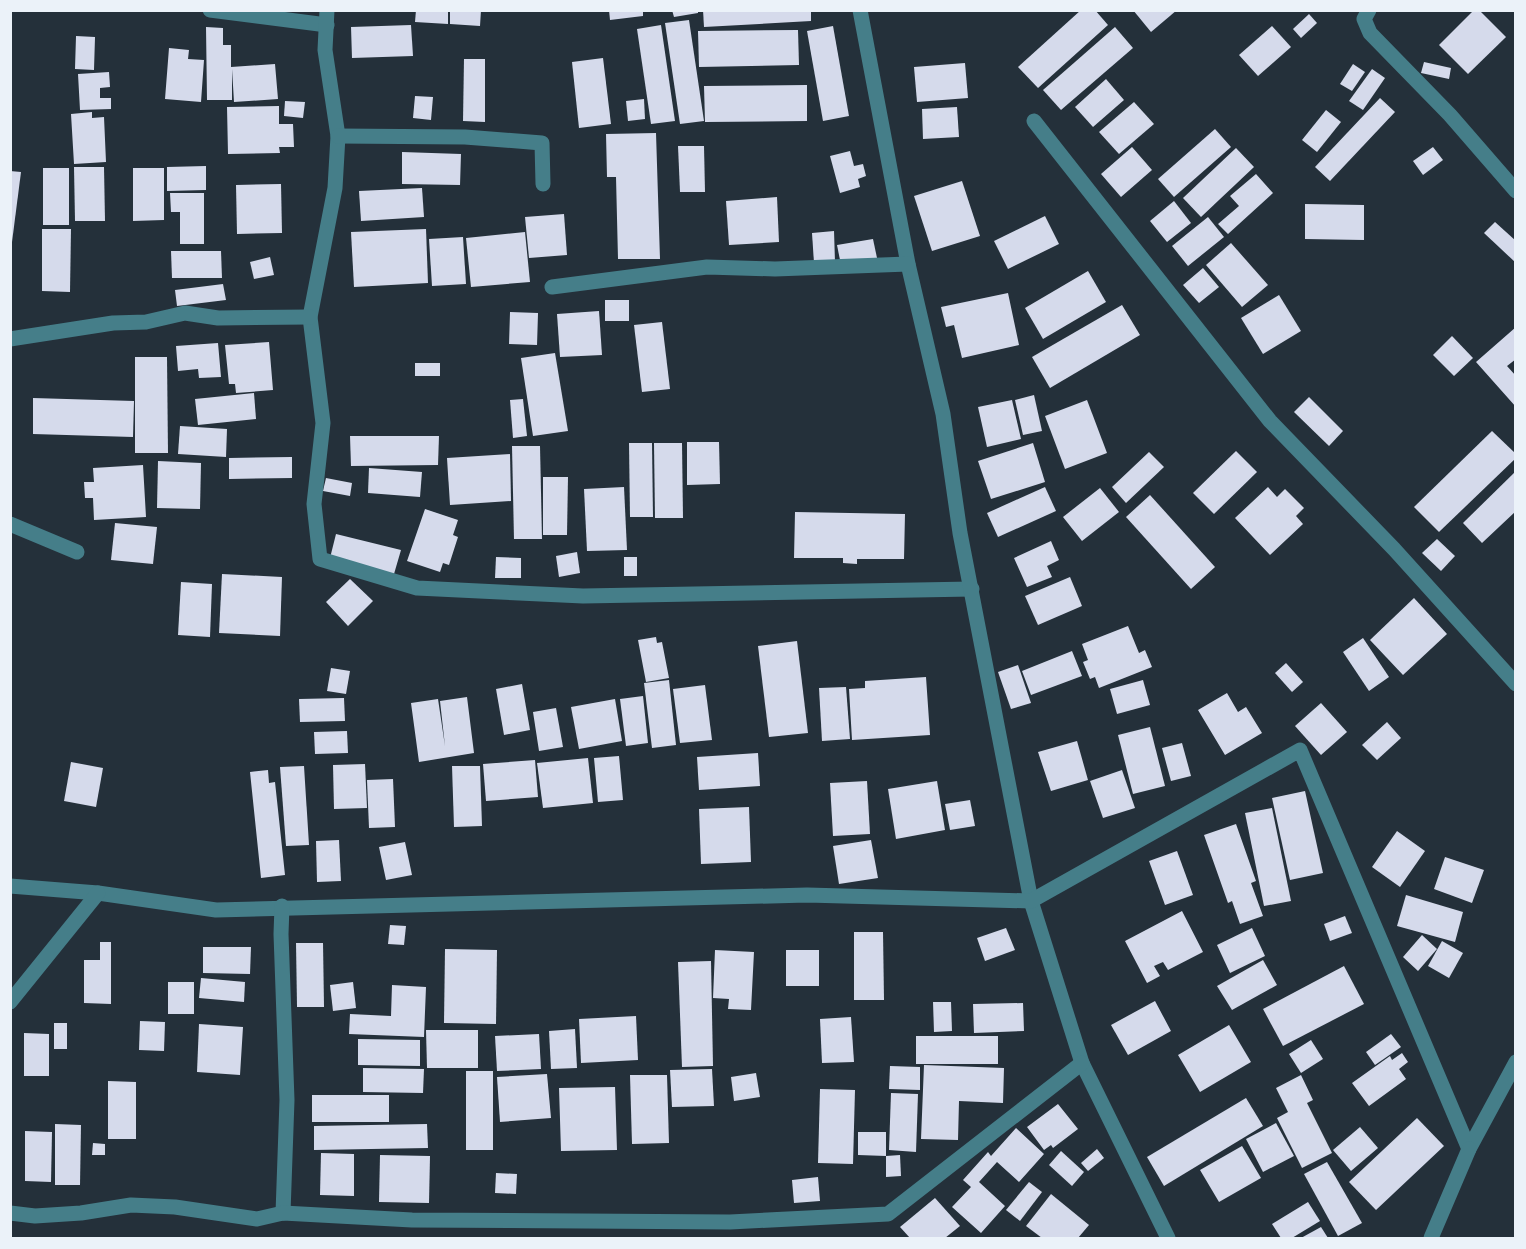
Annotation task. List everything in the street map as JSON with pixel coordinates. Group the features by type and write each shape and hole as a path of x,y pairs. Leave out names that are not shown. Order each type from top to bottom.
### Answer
{"street":[{"path":"210,10 327,18 325,50 338,136 335,188 310,317 323,423 314,504 320,559 417,588 583,596 972,589"},
{"path":"860,10 908,264 943,414 960,533 1030,900 1082,1063 1168,1239"},
{"path":"1362,13 1370,33 1450,115 1515,191"},
{"path":"1034,121 1270,421 1394,549 1515,684"},
{"path":"338,136 465,137 542,143 543,184"},
{"path":"552,287 707,267 855,268 908,264"},
{"path":"10,339 113,323 146,322 185,313 219,318 310,317"},
{"path":"10,524 76,552"},
{"path":"10,886 98,893 216,910 282,906 807,895 1030,900 1300,750 1469,1149"},
{"path":"10,1002 98,893"},
{"path":"282,906 287,1100 283,1213"},
{"path":"1431,1239 1469,1149 1515,1062"},
{"path":"10,1213 35,1216 81,1213 131,1205 175,1207 257,1219 283,1213 412,1220 718,1222 888,1214 1082,1063"}],"building":[{"path":"416,10 448,10 448,24 415,22"},
{"path":"450,10 481,10 480,26 450,24"},
{"path":"609,10 643,10 643,16 610,20"},
{"path":"672,10 698,10 698,13 674,17"},
{"path":"703,10 811,10 811,21 704,27"},
{"path":"1081,10 1095,10 1108,25 1038,88 1018,67"},
{"path":"1133,10 1177,10 1151,32"},
{"path":"1474,10 1479,10 1506,37 1468,74 1439,45"},
{"path":"1309,14 1317,23 1301,38 1293,29"},
{"path":"689,20 704,121 680,124 665,23"},
{"path":"411,25 413,56 352,58 351,27"},
{"path":"661,25 675,121 651,124 637,29"},
{"path":"833,26 849,116 823,121 807,31"},
{"path":"1272,26 1291,47 1258,76 1239,55"},
{"path":"206,27 223,28 223,45 231,45 231,67 275,64 278,99 234,102 232,69 232,100 207,100"},
{"path":"1115,27 1133,48 1061,110 1043,90"},
{"path":"798,30 799,65 699,67 698,31"},
{"path":"76,36 95,37 94,70 75,69"},
{"path":"169,48 189,50 188,59 204,60 201,102 165,99"},
{"path":"603,58 611,124 579,128 572,62"},
{"path":"464,59 485,59 485,122 463,121"},
{"path":"1424,62 1451,68 1449,79 1421,73"},
{"path":"965,63 968,98 917,102 914,67"},
{"path":"1353,64 1365,72 1352,91 1340,84"},
{"path":"1372,69 1385,78 1363,110 1349,101"},
{"path":"109,72 110,87 100,88 100,98 111,98 111,109 80,110 78,74"},
{"path":"1106,79 1124,100 1093,127 1075,107"},
{"path":"807,85 807,121 705,122 704,86"},
{"path":"415,96 433,97 431,120 413,118"},
{"path":"1380,98 1395,112 1330,181 1315,167"},
{"path":"644,99 645,119 628,121 626,101"},
{"path":"285,101 305,102 303,118 284,116"},
{"path":"1134,102 1154,124 1119,154 1099,132"},
{"path":"279,106 279,124 293,124 294,147 279,147 280,153 228,154 227,107"},
{"path":"957,107 959,137 923,139 922,109"},
{"path":"1326,110 1341,122 1317,152 1302,140"},
{"path":"92,112 92,118 104,117 106,162 74,164 71,114"},
{"path":"1215,129 1231,147 1174,197 1158,179"},
{"path":"656,133 660,259 618,259 616,177 607,177 606,134"},
{"path":"678,146 704,146 705,192 680,192"},
{"path":"1132,147 1152,170 1121,197 1101,174"},
{"path":"1433,147 1443,160 1423,175 1413,161"},
{"path":"1236,148 1254,167 1201,217 1183,198"},
{"path":"850,151 854,166 863,164 866,176 858,179 860,187 840,193 830,156"},
{"path":"402,152 461,154 460,185 402,184"},
{"path":"206,166 206,190 167,191 167,167"},
{"path":"74,167 104,167 105,221 75,221"},
{"path":"43,168 69,168 69,225 43,225"},
{"path":"133,168 164,168 164,220 133,221"},
{"path":"10,171 21,172 12,242 10,242"},
{"path":"1256,174 1273,193 1228,234 1218,224 1239,206 1230,196"},
{"path":"962,181 980,236 932,251 914,196"},
{"path":"281,184 282,233 237,234 236,185"},
{"path":"422,188 424,217 361,221 359,191"},
{"path":"170,193 204,193 204,244 180,244 180,212 171,212"},
{"path":"777,197 779,242 729,245 726,201"},
{"path":"1174,201 1191,223 1167,242 1150,221"},
{"path":"1305,204 1364,205 1364,240 1305,239"},
{"path":"564,214 567,255 529,258 525,217"},
{"path":"1045,216 1059,244 1008,269 994,241"},
{"path":"1208,217 1224,237 1188,266 1172,246"},
{"path":"1495,222 1516,241 1516,263 1484,233"},
{"path":"42,229 71,229 70,292 42,291"},
{"path":"426,229 428,283 354,287 351,232"},
{"path":"834,231 835,262 814,263 812,233"},
{"path":"525,232 530,282 471,287 466,238"},
{"path":"463,237 466,284 432,286 429,239"},
{"path":"873,239 877,258 841,265 837,245"},
{"path":"1231,243 1268,285 1242,307 1206,265"},
{"path":"171,251 221,251 222,278 172,278"},
{"path":"270,257 274,275 254,279 250,262"},
{"path":"1203,268 1219,287 1199,303 1183,285"},
{"path":"1088,271 1106,302 1043,339 1025,308"},
{"path":"223,284 226,300 177,306 175,290"},
{"path":"1008,293 1019,345 962,358 954,325 946,327 941,307"},
{"path":"1279,295 1301,331 1263,354 1241,318"},
{"path":"605,300 629,300 629,321 605,321"},
{"path":"1122,305 1140,335 1050,388 1032,357"},
{"path":"599,311 602,355 560,357 557,314"},
{"path":"510,312 538,313 537,345 509,344"},
{"path":"662,322 670,389 642,392 634,325"},
{"path":"1516,327 1516,359 1507,366 1516,376 1516,407 1476,362"},
{"path":"1452,336 1473,358 1454,376 1433,355"},
{"path":"269,342 273,390 236,393 235,384 229,384 225,345"},
{"path":"218,343 221,377 199,378 198,369 178,371 176,346"},
{"path":"555,353 568,431 533,436 521,358"},
{"path":"135,357 167,357 168,453 135,453"},
{"path":"415,363 440,363 440,376 415,376"},
{"path":"254,393 256,419 198,425 195,399"},
{"path":"1034,395 1042,431 1023,435 1015,400"},
{"path":"1309,397 1343,431 1329,446 1294,412"},
{"path":"33,398 134,401 133,437 33,434"},
{"path":"523,399 527,436 513,438 510,400"},
{"path":"1012,400 1021,439 987,447 978,407"},
{"path":"1087,400 1107,453 1065,469 1045,416"},
{"path":"180,426 227,429 226,457 178,454"},
{"path":"1492,431 1516,454 1516,458 1439,532 1414,507"},
{"path":"350,436 439,436 438,465 351,466"},
{"path":"687,442 719,442 720,484 687,485"},
{"path":"629,443 652,443 653,517 630,517"},
{"path":"654,443 682,443 683,518 655,518"},
{"path":"1033,443 1045,482 991,499 978,461"},
{"path":"512,446 540,446 542,539 514,539"},
{"path":"1236,451 1257,472 1214,514 1193,493"},
{"path":"1149,452 1164,467 1126,503 1112,487"},
{"path":"510,454 511,501 450,505 447,458"},
{"path":"292,457 292,478 229,479 229,458"},
{"path":"158,461 201,463 200,509 157,508"},
{"path":"143,465 146,517 94,520 93,498 85,498 84,482 94,482 93,468"},
{"path":"369,468 422,472 420,497 368,493"},
{"path":"1516,471 1516,511 1482,543 1463,523"},
{"path":"543,477 568,477 567,535 543,535"},
{"path":"326,478 352,483 350,496 323,491"},
{"path":"624,487 627,550 587,551 584,489"},
{"path":"1045,487 1056,511 998,537 987,513"},
{"path":"1268,487 1277,497 1285,489 1304,508 1296,516 1303,524 1270,555 1235,518"},
{"path":"1100,488 1119,512 1082,541 1063,517"},
{"path":"1150,495 1215,567 1191,589 1126,517"},
{"path":"425,509 458,520 453,535 458,537 449,565 443,563 440,572 407,561"},
{"path":"795,512 905,514 904,559 857,559 857,564 843,563 843,558 794,558"},
{"path":"115,523 157,527 153,564 111,560"},
{"path":"336,534 401,550 394,574 330,558"},
{"path":"1437,539 1455,556 1441,571 1422,553"},
{"path":"1051,541 1059,560 1047,566 1052,577 1027,587 1014,558"},
{"path":"577,552 580,573 559,577 556,556"},
{"path":"496,557 521,558 521,578 495,578"},
{"path":"624,557 637,557 637,576 624,576"},
{"path":"222,574 282,577 280,636 219,633"},
{"path":"1070,577 1082,606 1038,625 1025,596"},
{"path":"350,579 373,601 348,626 326,602"},
{"path":"181,582 212,584 210,637 178,635"},
{"path":"1414,598 1447,634 1403,675 1370,640"},
{"path":"1128,626 1139,653 1145,650 1152,667 1099,688 1095,677 1090,679 1083,662 1088,660 1082,644"},
{"path":"656,637 657,643 662,642 669,678 646,682 638,640"},
{"path":"1363,638 1389,677 1369,691 1343,652"},
{"path":"797,641 808,733 769,737 758,646"},
{"path":"1072,651 1082,676 1031,695 1022,671"},
{"path":"1286,663 1303,682 1292,692 1275,673"},
{"path":"1018,665 1031,703 1011,709 998,672"},
{"path":"331,668 350,671 346,694 327,691"},
{"path":"926,677 930,735 852,740 849,689 865,688 865,681"},
{"path":"669,680 676,745 652,748 644,683"},
{"path":"1143,680 1150,705 1117,714 1110,689"},
{"path":"522,684 530,730 504,735 496,689"},
{"path":"705,685 712,740 680,743 673,689"},
{"path":"846,687 850,739 822,741 819,688"},
{"path":"1227,693 1238,712 1246,707 1262,733 1225,755 1198,710"},
{"path":"643,696 648,743 626,746 620,699"},
{"path":"467,697 474,753 419,762 411,703 438,699 445,746 440,701"},
{"path":"344,698 345,721 300,722 299,699"},
{"path":"615,699 622,741 579,749 571,707"},
{"path":"1321,703 1347,732 1321,755 1295,726"},
{"path":"556,708 563,747 539,751 533,712"},
{"path":"1387,722 1401,738 1377,760 1362,745"},
{"path":"1150,727 1165,786 1133,794 1118,735"},
{"path":"347,731 348,753 315,754 314,732"},
{"path":"1077,741 1088,780 1051,791 1038,752"},
{"path":"1182,743 1191,776 1171,781 1162,748"},
{"path":"758,753 760,786 699,790 697,757"},
{"path":"619,756 623,800 598,802 594,758"},
{"path":"588,758 593,803 543,808 537,763"},
{"path":"535,760 538,797 486,801 483,764"},
{"path":"71,762 103,768 96,807 64,801"},
{"path":"365,764 367,808 334,809 333,765"},
{"path":"304,766 309,845 286,846 280,767"},
{"path":"452,766 480,766 482,826 454,827"},
{"path":"268,770 269,783 275,782 285,875 261,878 250,772"},
{"path":"1122,770 1135,808 1103,818 1090,781"},
{"path":"393,779 395,827 369,828 367,780"},
{"path":"867,781 870,834 833,836 830,783"},
{"path":"937,781 945,830 896,839 888,789"},
{"path":"1305,791 1323,873 1290,880 1272,798"},
{"path":"970,800 975,826 950,830 945,804"},
{"path":"749,807 751,862 701,864 699,809"},
{"path":"1272,808 1291,901 1264,906 1245,813"},
{"path":"1236,824 1256,881 1251,883 1263,916 1240,924 1232,901 1228,903 1204,835"},
{"path":"1397,831 1425,851 1400,887 1372,867"},
{"path":"339,840 341,881 317,882 316,841"},
{"path":"871,840 878,878 839,884 833,846"},
{"path":"405,842 412,875 386,880 379,847"},
{"path":"1177,851 1193,895 1165,905 1149,861"},
{"path":"1445,857 1484,870 1472,903 1434,889"},
{"path":"1406,895 1463,912 1455,942 1397,926"},
{"path":"1182,911 1203,952 1168,970 1163,962 1154,966 1160,976 1147,983 1125,941"},
{"path":"1345,916 1352,933 1330,941 1324,924"},
{"path":"390,925 406,926 404,945 388,944"},
{"path":"1006,928 1015,950 985,961 977,938"},
{"path":"1252,928 1265,956 1230,973 1217,945"},
{"path":"854,932 883,932 884,1000 854,1000"},
{"path":"1422,935 1437,949 1418,971 1403,957"},
{"path":"1442,941 1463,953 1449,978 1428,966"},
{"path":"100,942 111,942 111,1004 84,1003 84,960 100,960"},
{"path":"296,943 323,943 324,1007 297,1007"},
{"path":"203,947 251,947 250,974 203,973"},
{"path":"445,949 497,950 496,1024 444,1023"},
{"path":"715,950 754,952 751,1010 728,1009 729,999 713,998"},
{"path":"786,950 819,950 819,986 786,986"},
{"path":"1263,960 1277,985 1232,1010 1217,986"},
{"path":"711,961 713,1066 682,1067 678,962"},
{"path":"1344,966 1364,1004 1283,1046 1263,1009"},
{"path":"201,978 245,982 244,1002 199,998"},
{"path":"168,982 194,982 194,1014 168,1014"},
{"path":"353,982 356,1008 333,1011 330,985"},
{"path":"392,985 426,987 424,1037 349,1034 350,1014 391,1016"},
{"path":"1155,1001 1171,1031 1128,1055 1111,1025"},
{"path":"933,1002 951,1002 952,1031 934,1032"},
{"path":"1023,1003 1024,1031 974,1033 973,1004"},
{"path":"636,1016 638,1060 581,1063 579,1019"},
{"path":"851,1017 854,1062 822,1063 820,1019"},
{"path":"140,1021 165,1022 164,1051 139,1050"},
{"path":"54,1023 67,1023 67,1049 54,1049"},
{"path":"199,1024 243,1027 240,1075 197,1072"},
{"path":"1229,1025 1251,1062 1200,1092 1178,1055"},
{"path":"575,1029 577,1068 551,1069 549,1031"},
{"path":"426,1030 478,1030 478,1068 427,1068"},
{"path":"24,1033 49,1034 49,1076 24,1076"},
{"path":"539,1034 541,1069 497,1071 495,1036"},
{"path":"1391,1034 1401,1047 1375,1065 1366,1052"},
{"path":"916,1036 998,1036 998,1064 916,1064"},
{"path":"358,1039 420,1040 420,1066 358,1065"},
{"path":"1311,1040 1323,1059 1301,1073 1289,1054"},
{"path":"1402,1053 1408,1062 1399,1069 1406,1079 1369,1106 1352,1083 1390,1056 1392,1060"},
{"path":"924,1065 1004,1068 1003,1103 959,1101 958,1140 921,1139"},
{"path":"890,1066 920,1067 920,1090 889,1089"},
{"path":"363,1068 424,1069 423,1093 363,1092"},
{"path":"712,1069 714,1106 672,1107 670,1070"},
{"path":"466,1071 493,1071 493,1150 466,1150"},
{"path":"756,1073 760,1097 734,1101 731,1077"},
{"path":"547,1074 551,1118 500,1122 497,1077"},
{"path":"630,1075 667,1075 669,1143 632,1144"},
{"path":"1301,1075 1313,1100 1307,1103 1332,1153 1302,1168 1277,1118 1288,1112 1276,1088"},
{"path":"108,1081 136,1082 136,1139 108,1139"},
{"path":"615,1087 617,1150 561,1151 559,1088"},
{"path":"820,1089 855,1090 853,1164 818,1163"},
{"path":"891,1093 918,1094 916,1152 889,1150"},
{"path":"312,1095 389,1095 389,1122 312,1122"},
{"path":"1246,1098 1263,1126 1164,1186 1147,1157"},
{"path":"1058,1104 1078,1129 1053,1148 1051,1145 1044,1150 1027,1127"},
{"path":"1417,1118 1444,1146 1376,1210 1349,1182"},
{"path":"1276,1123 1294,1156 1263,1172 1246,1139"},
{"path":"55,1124 81,1125 80,1185 55,1185"},
{"path":"427,1124 428,1148 314,1150 314,1126"},
{"path":"1360,1127 1378,1148 1351,1171 1333,1150"},
{"path":"1016,1128 1044,1154 1019,1182 997,1162 979,1182 1005,1206 981,1233 952,1207 971,1187 963,1180 988,1152 991,1156"},
{"path":"25,1131 52,1132 51,1182 25,1181"},
{"path":"858,1132 886,1132 886,1156 858,1155"},
{"path":"93,1143 105,1144 105,1155 92,1155"},
{"path":"1242,1146 1261,1178 1219,1202 1200,1170"},
{"path":"1097,1149 1104,1158 1088,1171 1081,1163"},
{"path":"1061,1151 1084,1172 1072,1186 1049,1165"},
{"path":"321,1153 354,1154 354,1196 320,1195"},
{"path":"380,1155 430,1156 429,1203 379,1202"},
{"path":"900,1155 901,1176 886,1177 886,1156"},
{"path":"1327,1162 1362,1223 1338,1236 1304,1174"},
{"path":"496,1173 517,1174 516,1194 495,1193"},
{"path":"818,1177 820,1201 794,1203 792,1180"},
{"path":"1029,1182 1042,1192 1020,1221 1006,1210"},
{"path":"1051,1194 1089,1225 1078,1238 1042,1238 1026,1226"},
{"path":"935,1198 960,1226 945,1238 910,1238 900,1227"},
{"path":"1308,1202 1320,1221 1292,1238 1281,1238 1272,1224"},
{"path":"1321,1227 1328,1238 1301,1238"}]}
